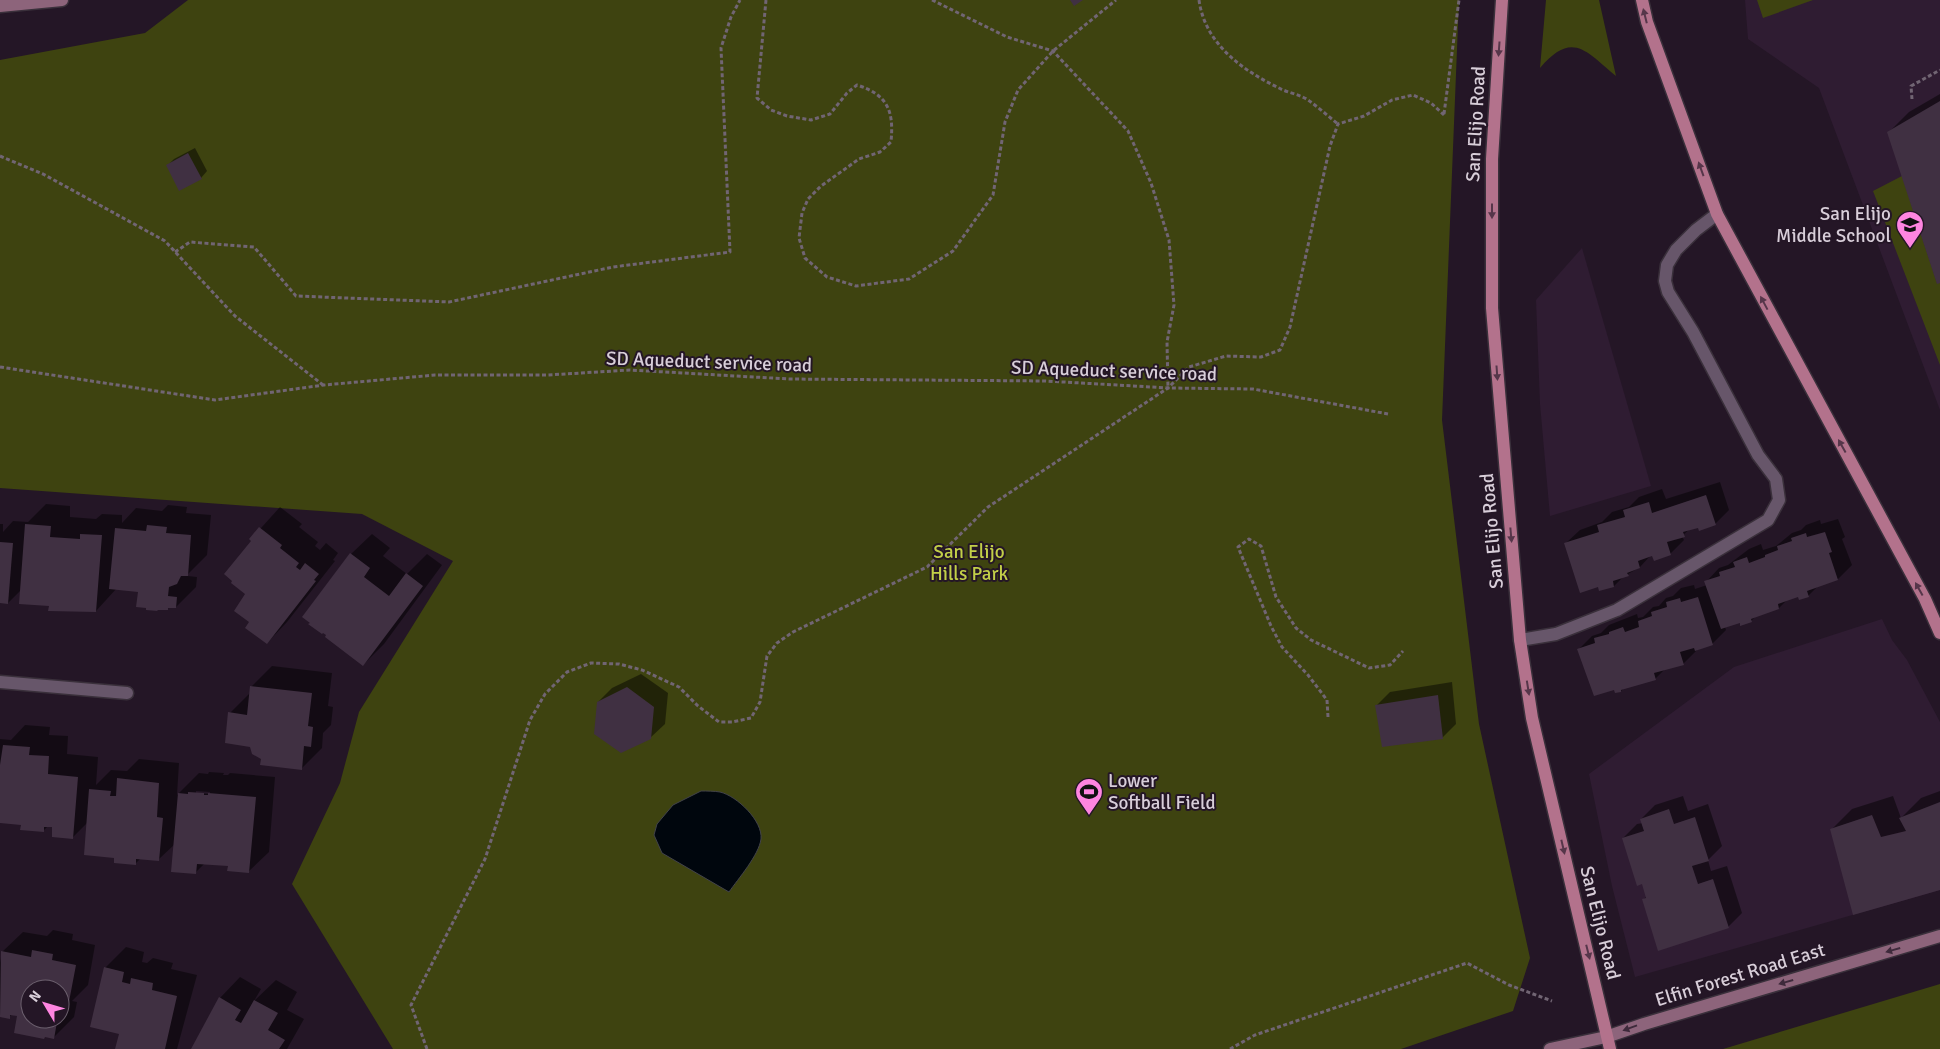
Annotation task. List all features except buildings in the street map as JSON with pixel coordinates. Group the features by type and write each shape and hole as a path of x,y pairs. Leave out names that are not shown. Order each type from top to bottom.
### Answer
{"main road":[{"path":"0,6 62,0"},
{"name":"San Elijo Road","path":"1502,0 1492,159 1492,308 1520,640 1532,718 1597,988 1608,1043"},
{"path":"1642,0 1646,22 1718,214 1925,599 1940,632"},
{"name":"Elfin Forest Road East","path":"1550,1049 1608,1043 1644,1024 1940,936"}],"street":[{"path":"1520,640 1556,634 1617,610 1768,520 1779,500 1776,479 1758,455 1693,332 1668,292 1665,281 1667,265 1676,250 1696,230 1718,214"},
{"path":"0,682 127,693"}],"path":[{"path":"175,252 190,242 254,247 296,296 448,302 613,267 730,252 721,48 731,17 740,0"},
{"path":"766,0 757,98 771,110 787,116 811,120 830,114 847,93 857,85 871,89 888,105 892,125 891,142 880,152 859,159 821,186 808,199 802,213 799,238 805,258 827,278 856,286 909,279 953,251 993,195 1005,122 1018,90 1054,51 1116,0"},
{"path":"932,0 1007,37 1054,51 1128,131 1151,182 1169,240 1174,304 1166,342 1168,388"},
{"path":"1199,0 1211,35 1223,50 1248,71 1280,89 1307,99 1338,124"},
{"path":"1338,124 1364,116 1392,100 1413,95 1431,103 1444,115 1459,0"},
{"path":"1912,99 1910,86 1940,70"},
{"path":"426,1049 411,1005 485,860 530,720 545,694 567,672 592,663 619,664 642,670 679,687 698,706 719,722 732,722 751,718 760,702 768,656 777,643 793,632 926,567 988,507 1168,388 1189,366 1226,356 1261,357 1280,350 1290,327 1330,146 1338,124"},
{"path":"0,156 42,174 165,241 235,316 324,385"},
{"name":"SD Aqueduct service road","path":"0,367 215,400 324,385 435,375 548,374 630,370 789,379 1046,381 1168,388 1253,388 1388,414"},
{"path":"1328,717 1327,700 1308,675 1282,647 1270,626 1238,547 1249,539 1261,546 1276,597 1296,628 1311,640 1369,668 1390,665 1403,651"},
{"path":"1230,1049 1254,1035 1467,963 1509,985 1552,1001"}],"shaded area":[{"name":"San Elijo Middle School","path":"1745,0 1940,0 1940,410 1819,88 1748,39"},
{"path":"1582,248 1651,486 1550,516 1540,404 1536,300"},
{"path":"1882,619 1892,640 1907,660 1940,722 1940,890 1635,977 1612,886 1589,774 1734,667"},
{"path":"701,791 720,792 734,798 748,810 761,832 759,845 748,867 729,892 662,853 654,835 657,824 673,805"}],"green space":[{"name":"San Elijo Hills Park","path":"188,0 1459,0 1442,420 1479,724 1530,958 1513,1011 1401,1049 393,1049 292,884 340,783 359,712 453,561 362,514 0,488 0,60 145,33"},
{"path":"1546,0 1599,0 1616,76 1587,52 1579,48 1570,47 1551,56 1540,68"},
{"path":"1757,0 1813,0 1763,18"},
{"path":"1902,176 1937,283 1940,283 1940,365 1873,191"},
{"path":"1940,984 1940,1049 1723,1049"}],"place":[{"name":"San Elijo Middle School","path":"1910,249"},
{"name":"Lower Softball Field","path":"1089,816"}]}
